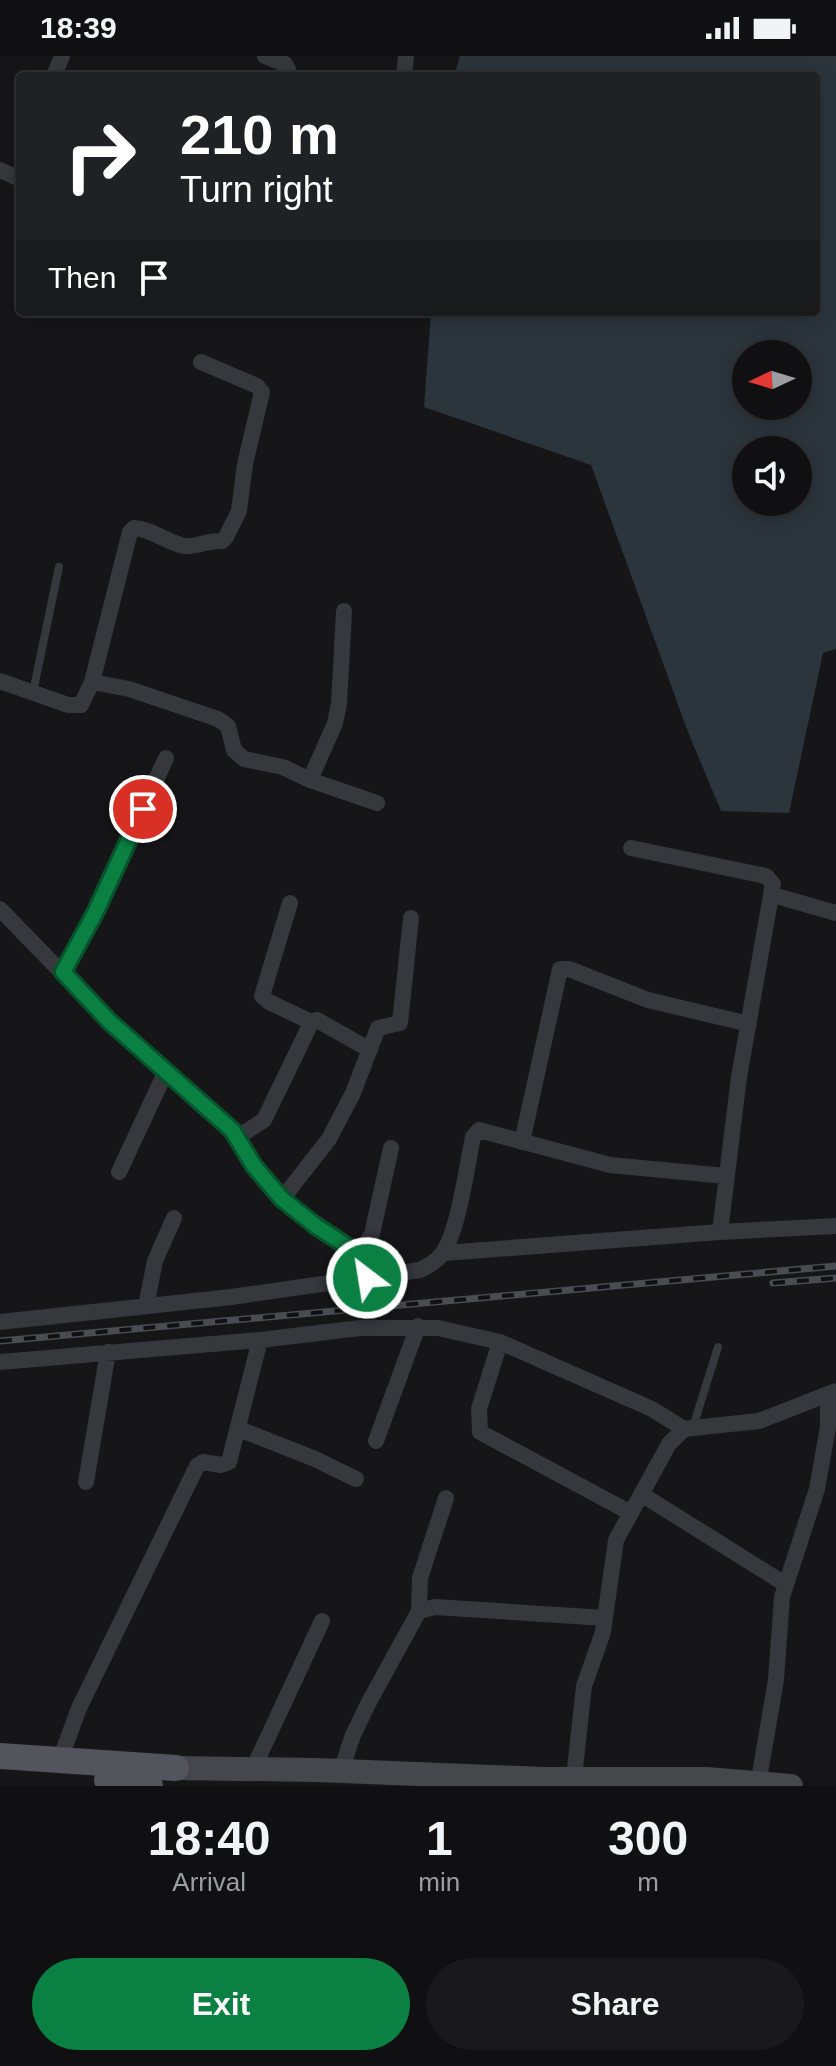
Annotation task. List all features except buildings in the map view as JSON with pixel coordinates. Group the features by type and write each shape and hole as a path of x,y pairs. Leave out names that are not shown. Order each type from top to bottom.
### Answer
{"main road":[{"path":"0,1756 176,1768 707,1779 791,1786"},
{"path":"124,1781 176,1768"},
{"path":"0,1772 124,1781 150,1786"}],"street":[{"path":"265,56 285,64 286,72"},
{"path":"0,681 77,706 86,698 92,682 132,529 143,529 185,546 208,540 222,541 226,537 239,511 245,464 262,392 257,386 201,362"},
{"path":"310,780 335,723 339,704 344,611"},
{"path":"92,682 129,689 223,722 228,726 234,750 244,759 283,767 310,780 377,803"},
{"path":"63,972 95,913 166,758"},
{"path":"631,848 766,876 772,880 773,895 739,1077 720,1232"},
{"path":"773,895 836,913"},
{"path":"290,903 262,993 269,1002 311,1022 317,1020 370,1050"},
{"path":"0,909 109,1021 238,1137 254,1166 282,1199 359,1254 367,1278"},
{"path":"282,1199 329,1139 353,1093 380,1027 400,1023 411,918"},
{"path":"522,1142 558,973 562,968 648,1000 749,1024"},
{"path":"238,1137 264,1120 311,1022"},
{"path":"119,1172 166,1071"},
{"path":"0,1322 420,1270 444,1253 452,1235 475,1132 482,1130 610,1165 726,1176"},
{"path":"359,1254 372,1234 391,1148"},
{"path":"146,1306 155,1261 174,1218"},
{"path":"444,1253 836,1226"},
{"path":"376,1441 418,1326"},
{"path":"0,1362 260,1340 360,1328 418,1326 500,1342 638,1403 688,1429"},
{"path":"60,1760 74,1718 197,1466 203,1462 221,1465 229,1462 260,1340"},
{"path":"500,1342 479,1409 480,1432 629,1512"},
{"path":"86,1482 108,1352"},
{"path":"574,1778 584,1686 603,1632 616,1540 669,1444 688,1429 759,1421 832,1393 817,1489 785,1584 776,1680 758,1785"},
{"path":"239,1429 356,1479"},
{"path":"641,1494 785,1584"},
{"path":"341,1771 353,1735 369,1702 419,1611 420,1578 446,1498"},
{"path":"419,1611 435,1607 605,1618"},
{"path":"253,1769 322,1621"}],"lane":[{"path":"32,692 59,567"},
{"path":"688,1429 718,1347"}],"shaded area":[{"path":"460,56 836,56 836,649 823,653 789,813 721,811 688,732 591,465 424,407 431,316 820,316 820,72 455,72"}],"railway":[{"path":"0,1341 836,1266"},
{"path":"773,1283 836,1278"}],"route":[{"path":"143,809 95,913 63,972 109,1021 232,1130 263,1179 282,1199 359,1254 367,1278"}]}
